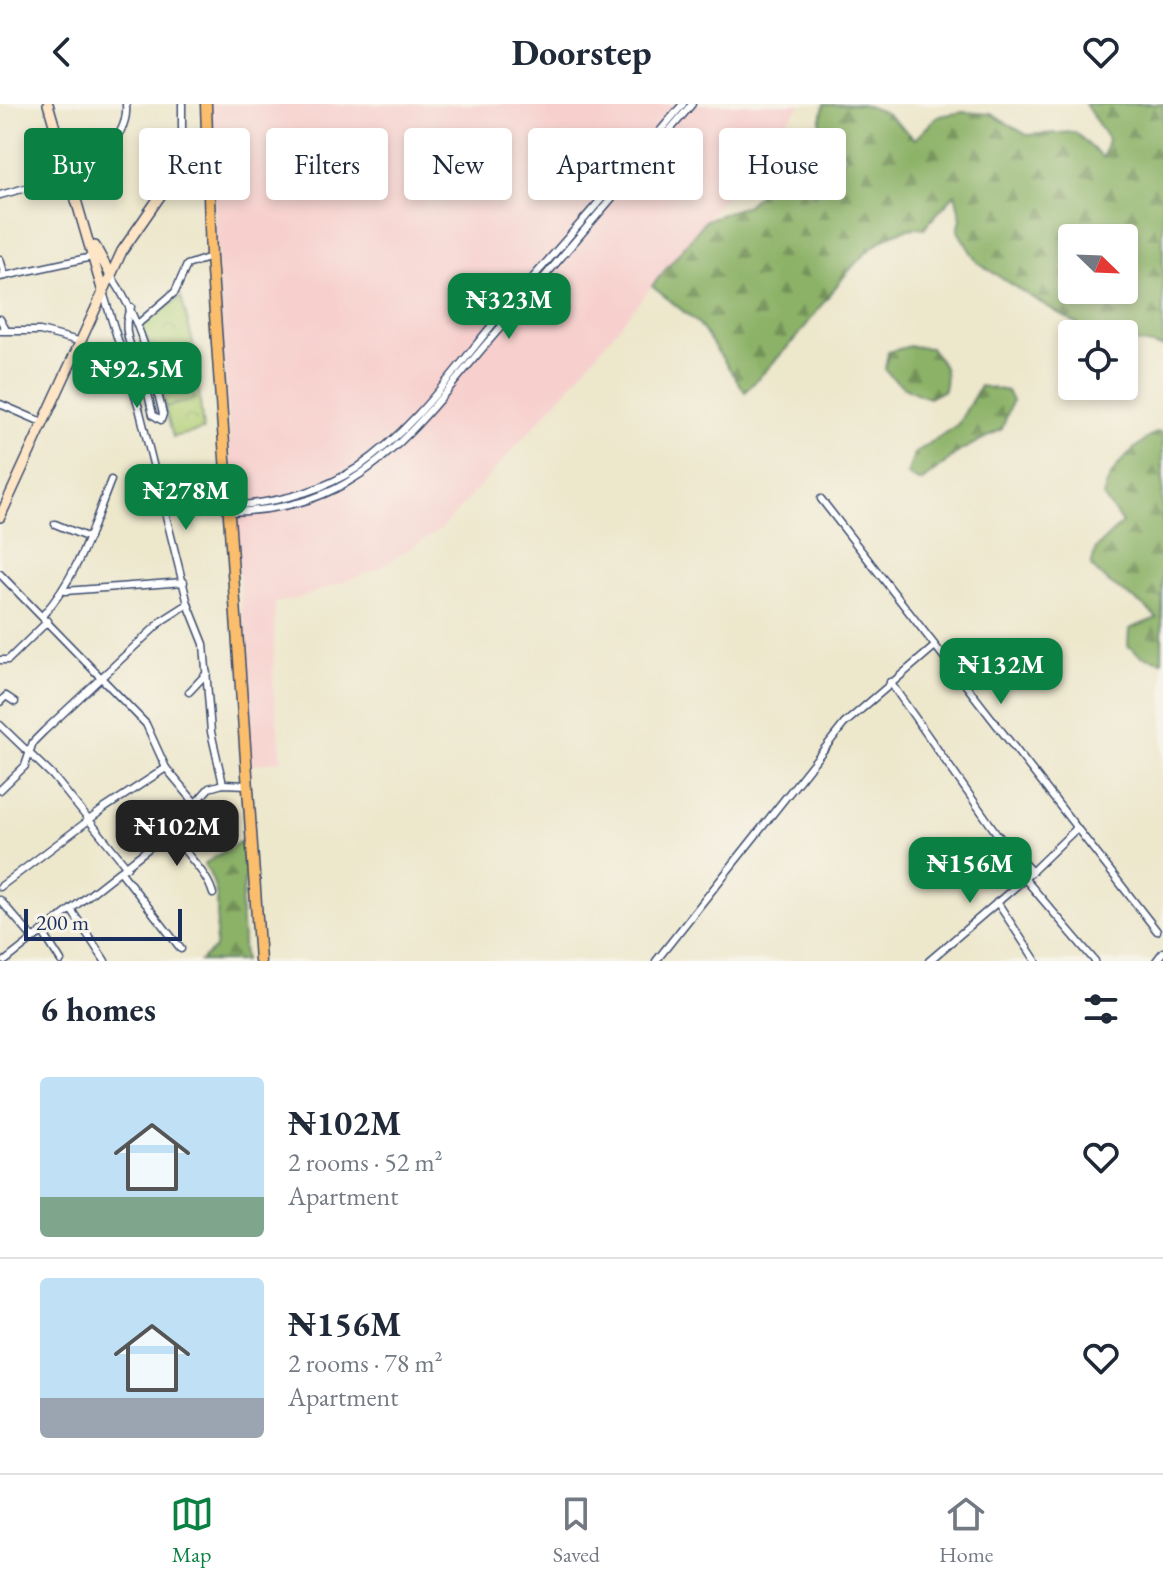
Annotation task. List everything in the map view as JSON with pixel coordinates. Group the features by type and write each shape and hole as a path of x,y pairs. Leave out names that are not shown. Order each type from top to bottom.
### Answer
{"main road":[{"path":"51,104 58,128"},
{"path":"205,128 206,104"},
{"path":"0,504 102,286 78,200"},
{"path":"80,200 98,256 109,273"},
{"path":"0,517 37,420 75,340 109,273 155,200"},
{"path":"207,200 260,961"}],"street":[{"path":"120,128 126,117 126,104"},
{"path":"182,104 182,128"},
{"path":"230,509 278,501 312,490 341,478 382,448 440,389 683,104"},
{"path":"230,509 283,508 315,497 345,484 387,453 457,380 692,104"},
{"path":"0,195 24,187"},
{"path":"0,259 3,277 92,257"},
{"path":"139,323 175,292 189,263 211,257"},
{"path":"109,273 131,307 139,323 163,414 161,420 153,415 142,369 128,341 127,318 131,307"},
{"path":"102,286 139,408 188,604 204,644 211,732 223,784"},
{"path":"0,319 3,330 40,331 75,340"},
{"path":"142,369 149,358"},
{"path":"0,404 37,420"},
{"path":"0,660 8,660 46,618 65,591 111,480"},
{"path":"821,499 1157,931"},
{"path":"55,524 89,538"},
{"path":"0,574 46,618 151,731 166,768 196,804"},
{"path":"65,591 184,582"},
{"path":"0,790 30,757 37,738 163,620 188,604"},
{"path":"656,961 836,734 890,682 935,646"},
{"path":"189,692 207,673"},
{"path":"890,682 992,827 1032,872"},
{"path":"0,702 6,696 15,702"},
{"path":"0,725 53,776 90,820 181,949"},
{"path":"0,887 166,768"},
{"path":"5,961 172,830 209,788 223,784 248,785"},
{"path":"929,961 1025,879 1077,828"},
{"path":"172,830 178,845 207,880 213,894"},
{"path":"1025,879 1095,961"},
{"path":"0,900 33,938"},
{"path":"997,902 1036,961"},
{"path":"72,911 105,961"},
{"path":"42,931 61,961"},
{"path":"1156,961 1163,952"}],"shaded area":[{"path":"210,104 801,104 781,128 719,128 719,200 722,200 567,390 441,529 378,569 297,599 275,603 273,689 282,760 252,765 214,200 250,200 250,128 211,128"}],"green space":[{"path":"862,104 886,113 915,139 938,116 964,112 991,114 1027,135 1075,132 1103,158 1108,139 1085,104 1163,104 1163,347 1138,343 1138,320 1070,320 977,262 958,231 961,218 955,194 924,228 905,230 869,250 794,340 745,392 699,324 652,286 706,220 747,205 753,200 846,200 846,128 823,128 820,124 824,105"},
{"path":"181,297 194,347 203,430 173,437 142,325"},
{"path":"910,346 930,348 938,358 945,372 944,390 929,398 922,396 899,384 885,369 888,352"},
{"path":"191,383 195,399 166,407 162,391"},
{"path":"980,386 1007,391 1012,401 1002,429 960,451 921,482 907,475 914,454 958,424"},
{"path":"1157,432 1163,433 1162,661 1142,656 1128,646 1129,629 1157,618 1091,566 1096,548 1122,523 1103,496 1106,486 1131,452"},
{"path":"241,841 246,872 241,905 244,961 200,961 215,948 217,914 214,885 204,864"}]}
